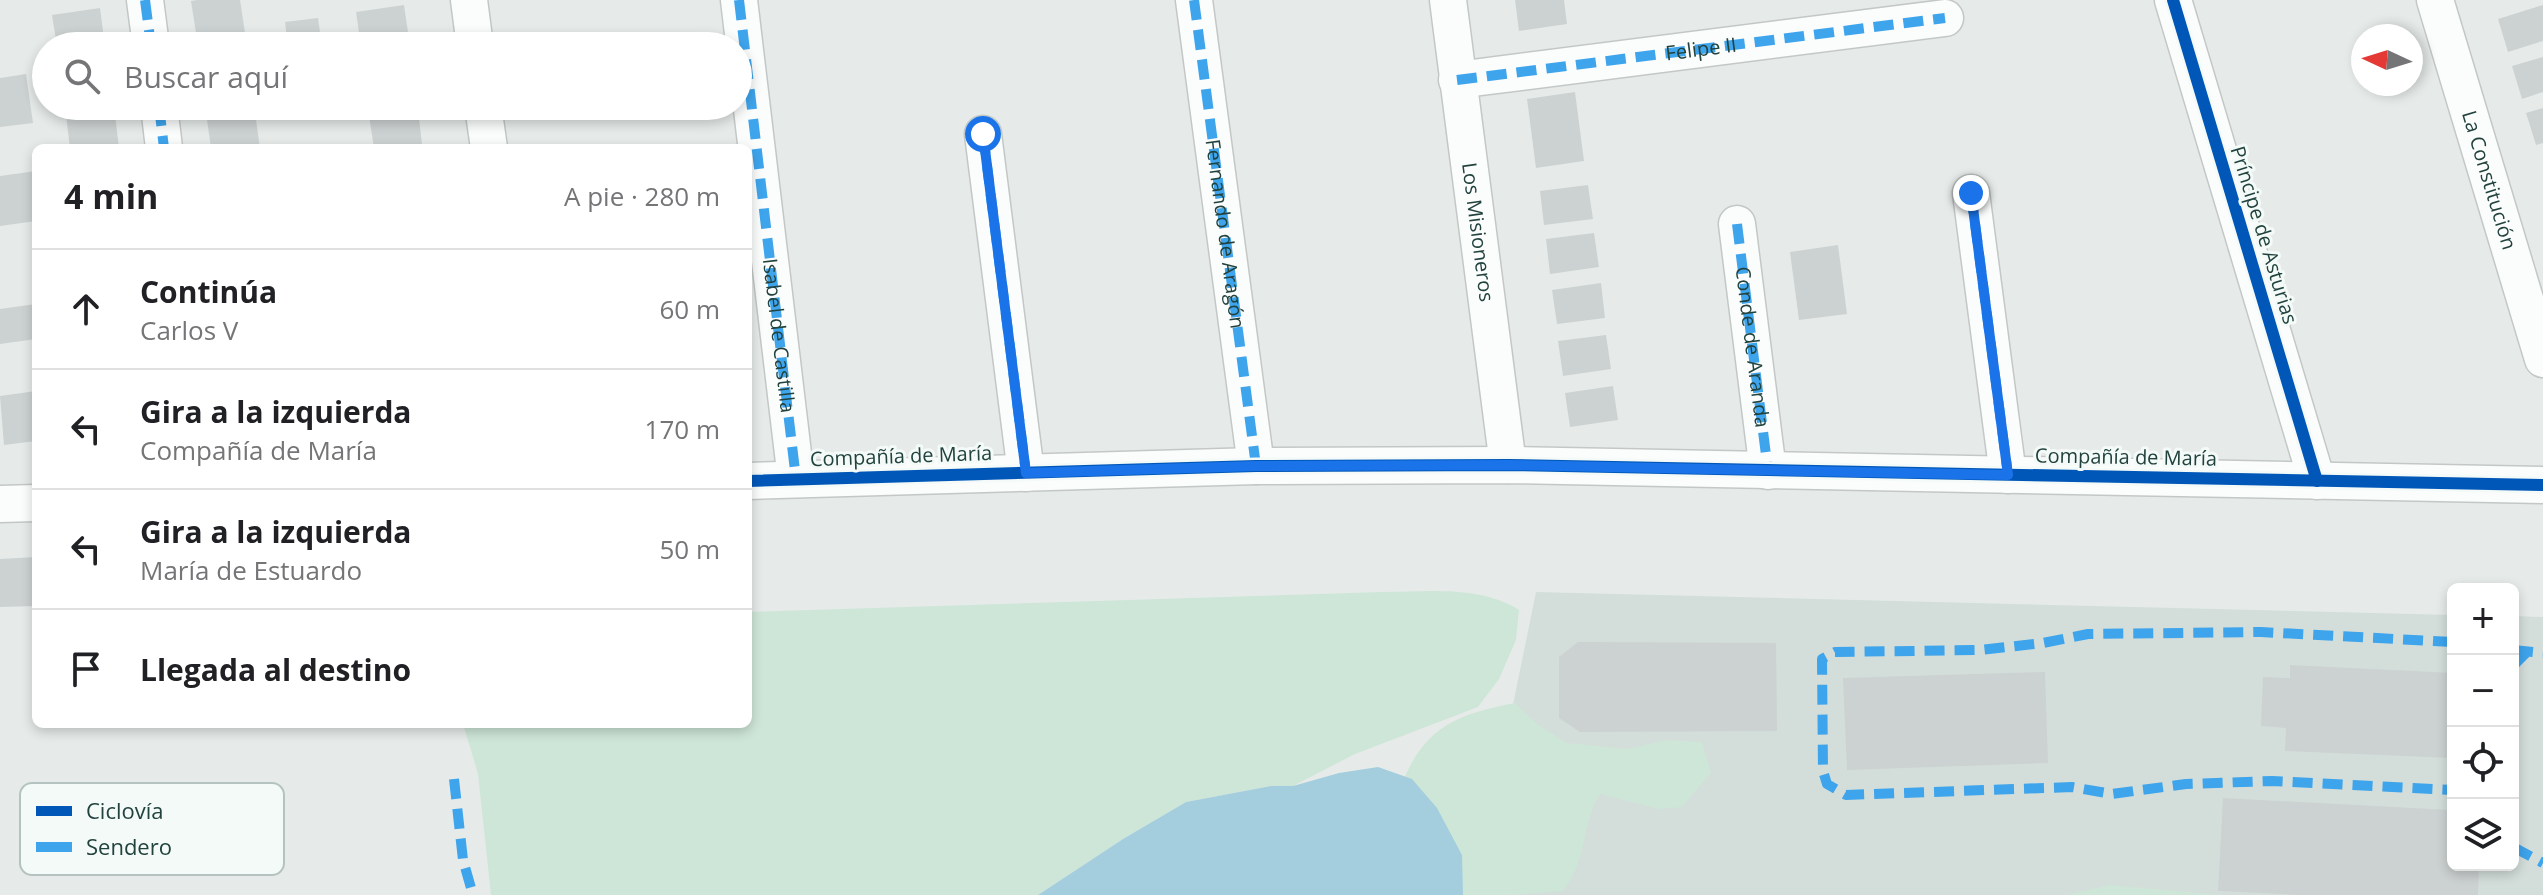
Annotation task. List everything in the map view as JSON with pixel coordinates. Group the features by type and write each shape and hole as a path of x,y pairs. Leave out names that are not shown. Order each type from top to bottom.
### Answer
{"street":[{"path":"145,0 149,32"},
{"path":"469,0 473,32"},
{"name":"Isabel de Castilla","path":"739,0 743,32"},
{"name":"Fernando de Aragón","path":"1194,0 1256,466"},
{"name":"Los Misioneros","path":"1448,0 1508,465"},
{"name":"Príncipe de Asturias","path":"2173,0 2317,481"},
{"name":"La Constitución","path":"2435,0 2543,359"},
{"name":"Felipe II","path":"1457,80 1945,18"},
{"name":"Isabel de Castilla","path":"752,109 796,479"},
{"path":"161,120 164,144"},
{"path":"485,120 488,144"},
{"path":"983,134 1026,473"},
{"path":"1971,193 2008,475"},
{"name":"Conde de Aranda","path":"1737,224 1768,471"},
{"name":"Compañía de María","path":"752,481 1256,466 1508,465 2543,485"},
{"path":"0,504 32,503"}],"shaded area":[{"path":"1536,592 2447,615 2447,871 2519,871 2519,616 2543,617 2543,895 1474,895"}],"green space":[{"path":"1435,591 1470,593 1504,602 1519,610 1516,640 1499,679 1478,707 1355,754 1293,786 1271,786 1186,802 1038,895 491,895 478,774 464,728 752,728 752,612"},
{"path":"1515,703 1537,724 1566,743 1627,749 1666,740 1702,742 1711,773 1682,807 1659,809 1600,794 1589,818 1577,866 1563,891 1456,895 1402,784 1421,749 1445,726 1476,712"},
{"path":"2110,885 2221,895 2067,895"}],"water":[{"path":"1378,767 1412,779 1437,808 1462,855 1463,895 1038,895 1186,802 1271,786 1293,786 1339,773"}],"building":[{"path":"240,0 245,32 196,32 191,1"},
{"path":"1515,0 1564,0 1567,24 1519,31"},
{"path":"404,5 408,32 359,32 356,12"},
{"path":"2543,5 2543,41 2508,52 2498,19"},
{"path":"100,8 103,32 55,32 52,15"},
{"path":"318,18 320,32 286,32 285,22"},
{"path":"2543,57 2543,92 2522,99 2512,66"},
{"path":"26,74 33,123 0,127 0,78"},
{"path":"1575,92 1584,161 1536,168 1527,99"},
{"path":"2543,108 2543,143 2536,145 2526,113"},
{"path":"67,120 116,120 119,144 70,144"},
{"path":"207,120 256,120 259,144 210,144"},
{"path":"370,120 419,120 422,144 373,144"},
{"path":"32,172 32,222 0,226 0,176"},
{"path":"1588,185 1593,219 1544,225 1540,191"},
{"path":"1594,233 1599,267 1550,274 1546,239"},
{"path":"1838,245 1847,314 1799,320 1790,252"},
{"path":"1601,283 1605,318 1557,324 1552,290"},
{"path":"32,305 32,340 0,344 0,309"},
{"path":"1606,335 1611,369 1563,376 1558,341"},
{"path":"1613,386 1618,420 1570,427 1565,393"},
{"path":"32,392 32,442 4,445 0,396"},
{"path":"32,557 32,606 0,607 0,559"},
{"path":"1578,642 1776,643 1777,731 1580,732 1559,718 1559,657"},
{"path":"2290,665 2447,673 2447,758 2285,751 2286,728 2261,726 2263,677 2290,678"},
{"path":"2045,672 2048,763 1847,770 1843,678"},
{"path":"2223,798 2447,810 2447,871 2479,871 2478,895 2301,895 2218,891"}],"marked path":[{"path":"145,0 149,32"},
{"path":"739,0 743,32"},
{"path":"1194,0 1256,466"},
{"path":"1457,80 1945,18"},
{"path":"752,109 796,479"},
{"path":"161,120 164,144"},
{"path":"983,134 1026,473"},
{"path":"1971,193 2008,475"},
{"path":"1737,224 1768,471"},
{"path":"2447,642 2261,632 2088,634 1980,650 1835,652 1822,659 1823,771 1827,784 1846,795 2072,787 2112,794 2186,784 2272,781 2447,790"},
{"path":"2519,651 2543,653"},
{"path":"2519,660 2526,653"},
{"path":"454,779 463,860 473,895"},
{"path":"2519,850 2543,863"}],"cycle path":[{"path":"2173,0 2317,481"},
{"path":"752,481 1256,466 1508,465 2543,485"}],"route":[{"path":"983,134 1026,473 1256,466 1508,465 2008,475 1971,193"}]}
